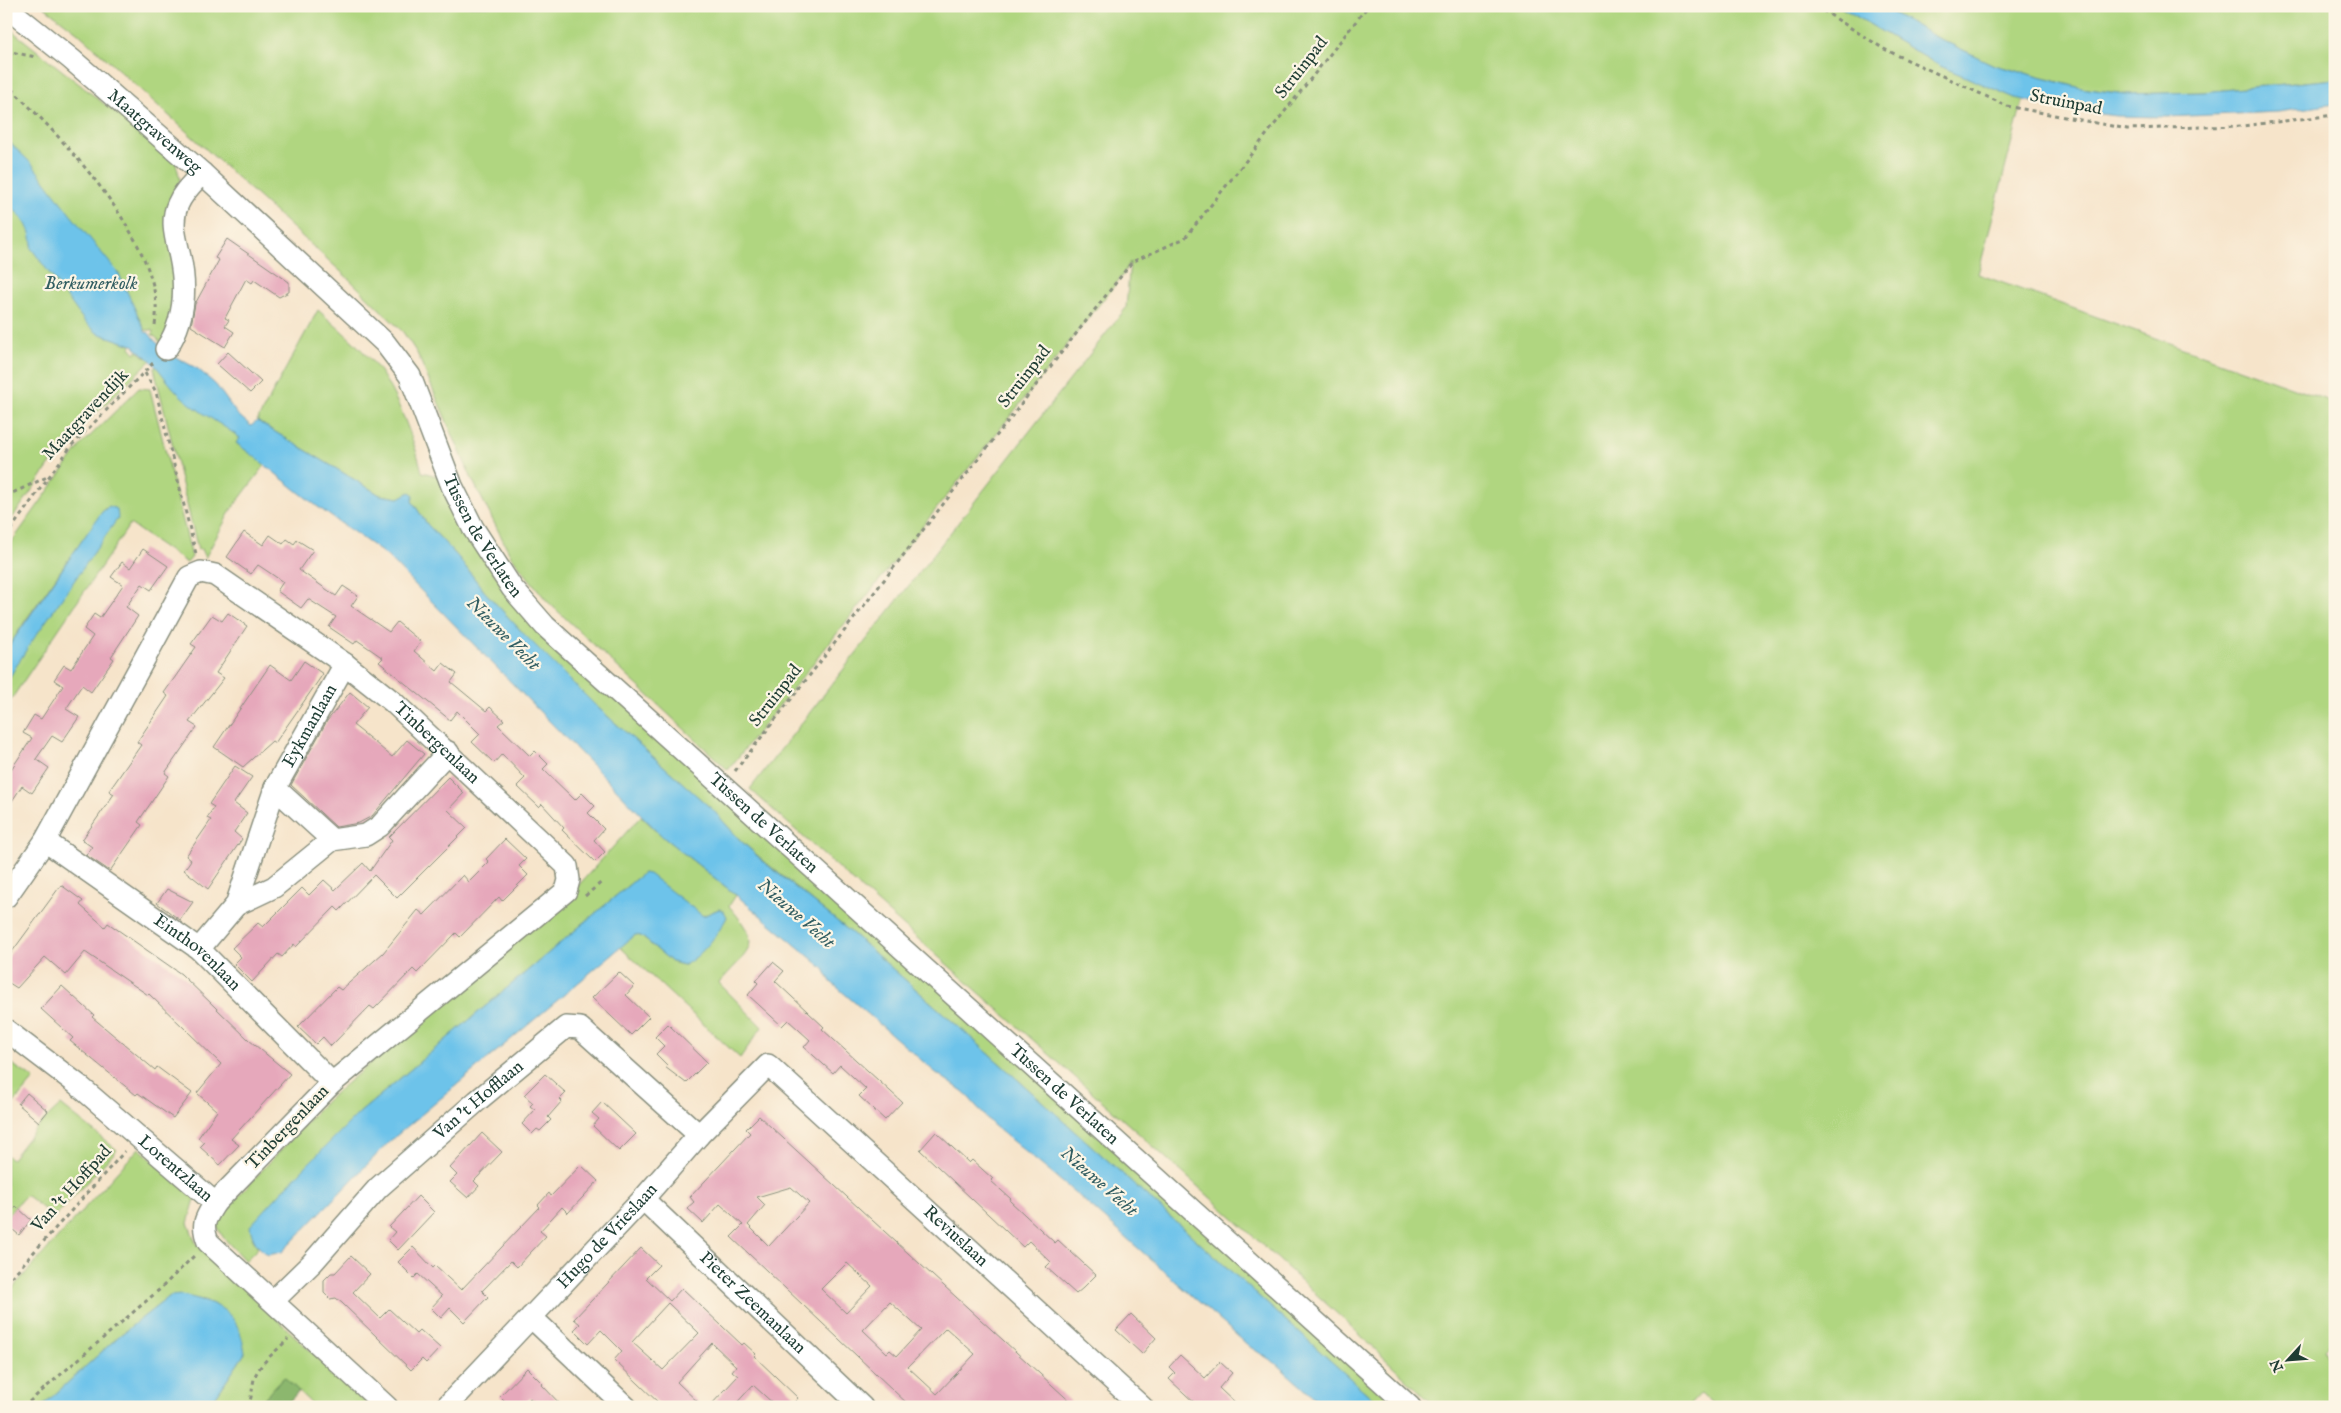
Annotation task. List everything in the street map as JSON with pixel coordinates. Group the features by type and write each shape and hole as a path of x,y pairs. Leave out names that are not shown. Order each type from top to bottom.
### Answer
{"street":[{"name":"Maatgravenweg","path":"6,7 71,59 202,173 178,204 175,215 174,228 181,260 184,304 175,336 161,354"},
{"name":"Tussen de Verlaten","path":"202,173 370,326 401,362 410,376 422,404 460,505 487,552 522,600 563,643 1410,1407"},
{"name":"Tinbergenlaan","path":"200,572 216,575 345,664 393,702 567,866 569,880 566,891 332,1083 215,1203"},
{"path":"6,898 45,841 189,577 200,572"},
{"name":"Eykmanlaan","path":"199,949 236,904 275,788 345,664"},
{"path":"332,840 366,835 380,826 448,752"},
{"name":"Eykmanlaan","path":"236,904 274,887 332,840 275,788"},
{"name":"Einthovenlaan","path":"45,841 199,949 332,1083"},
{"name":"Van 't Hofflaan","path":"273,1301 312,1262 378,1188 477,1100 566,1027 580,1028 699,1135"},
{"name":"Lorentzlaan","path":"6,1030 77,1084 215,1203 204,1222 204,1233 208,1242"},
{"name":"Hugo de Vrieslaan","path":"446,1407 643,1199 699,1135 768,1065"},
{"name":"Reviuslaan","path":"768,1065 1142,1407"},
{"name":"Pieter Zeemanlaan","path":"643,1199 862,1407"},
{"path":"208,1242 387,1407"},
{"path":"531,1317 626,1407"}],"path":[{"name":"Struinpad","path":"722,787 1132,262 1185,238 1368,6"},
{"name":"Struinpad","path":"1816,6 1884,50 2007,106 2127,129 2242,126 2335,116"},
{"path":"6,84 49,126 118,210 145,263 152,284 157,307 156,324 151,334 161,354"},
{"name":"Maatgravendijk","path":"6,536 47,476 72,445 145,373 161,354"},
{"path":"145,373 156,392 200,572"},
{"path":"6,496 47,476"},
{"path":"580,900 603,881"},
{"name":"Van 't Hoffpad","path":"6,1283 138,1136"},
{"path":"23,1407 159,1290 208,1242"},
{"path":"248,1407 253,1395 254,1378 261,1367 300,1326"}],"green space":[{"path":"43,6 1839,6 1940,66 2015,98 2023,99 1978,274 2335,403 2335,1338 2324,1349 2326,1354 2335,1362 2335,1407 1716,1407 1701,1393 1688,1407 1436,1407 1352,1327 1182,1172 750,789 1126,308 1130,262 1122,276 728,770 547,601 511,556 471,477 417,353 403,332 349,279 77,32"},
{"path":"1881,6 2335,6 2335,79 2203,92 2125,94 2081,88 1994,65 1934,36"},
{"path":"6,26 175,160 180,179 169,213 178,291 163,344 152,334 154,332 152,330 145,330 132,304 104,335 131,345 130,347 135,353 137,351 151,360 65,443 6,527"},
{"path":"318,310 363,351 383,376 404,417 422,472 441,477 494,574 1400,1407 1382,1407 977,1043 853,934 740,840 714,811 595,705 524,634 484,591 458,557 427,524 412,501 406,496 399,498 380,495 257,421"},
{"path":"157,366 167,380 240,438 236,443 266,464 231,510 205,558 201,549 198,550 154,368"},
{"path":"139,388 150,389 192,557 187,563 130,524 6,707 6,683 105,508 6,651 6,550 81,445"},
{"path":"641,816 663,837 736,895 729,906 747,930 750,939 749,946 739,962 719,983 762,1027 740,1058 620,947 635,935 641,936 672,962 684,965 709,943 727,917 719,909 703,916 643,873 358,1114 300,1172 252,1238 258,1248 245,1261 223,1237 215,1223 220,1216 326,1101 576,888"},
{"path":"6,1060 34,1079 6,1112"},
{"path":"61,1105 117,1150 54,1217 26,1195 6,1216 6,1155 12,1159 36,1128"},
{"path":"139,1148 195,1199 188,1223 196,1243 370,1407 315,1407 284,1377 256,1407 209,1407 245,1353 214,1305 205,1300 170,1296 119,1336 41,1407 6,1407 6,1295"},
{"path":"284,1377 299,1391 284,1407 256,1407"}],"water":[{"path":"1839,6 1881,6 1934,36 1994,65 2081,88 2125,94 2203,92 2335,79 2335,104 2278,112 2166,117 2116,116 2068,110 2015,98 1940,66"},
{"path":"6,139 32,164 119,274 146,333 148,332 170,354 198,369 216,385 237,414 251,426 257,421 380,495 399,498 410,492 414,495 412,501 427,524 458,557 484,591 595,705 714,811 740,840 764,862 853,934 977,1043 1382,1407 1325,1407 1274,1362 1250,1347 1079,1196 992,1124 964,1092 935,1072 831,982 824,969 663,837 387,556 318,507 236,443 240,438 188,402 174,389 149,358 135,348 135,346 97,333 85,322 31,248 31,236 26,223 17,212 6,205"},
{"path":"109,506 117,509 118,518 28,647 6,683 6,651 101,513"},
{"path":"643,873 649,874 703,916 719,909 724,911 727,917 703,951 684,965 672,962 641,936 635,935 390,1141 282,1252 268,1255 261,1249 252,1235 250,1226 358,1114"},
{"path":"181,1295 207,1302 225,1311 238,1327 242,1339 245,1353 209,1407 41,1407 119,1336 170,1296"}],"building":[{"path":"227,239 289,282 289,292 279,297 254,280 252,283 246,279 225,318 229,320 225,326 234,332 225,347 191,326 195,304 219,260 215,258"},
{"path":"228,352 261,382 250,393 217,364"},
{"path":"244,532 263,545 270,535 283,544 287,539 294,544 297,540 313,550 299,570 336,596 343,586 358,596 351,606 389,632 397,622 421,642 414,651 437,671 443,663 457,674 451,682 486,711 490,707 504,720 498,725 530,756 535,751 548,764 543,769 575,800 582,793 595,806 588,813 604,829 594,840 605,852 595,862 562,830 564,828 542,804 539,807 517,786 525,778 502,754 494,763 472,742 480,734 457,711 450,720 379,662 383,658 357,640 354,644 329,627 336,617 308,599 301,608 277,591 283,582 270,573 258,565 251,574 227,557"},
{"path":"143,549 168,566 151,590 142,584 126,607 138,616 111,657 114,659 91,692 82,685 66,709 79,717 62,742 52,736 36,759 49,768 32,793 22,786 6,810 6,777 32,738 23,733 34,715 41,719 63,686 54,680 64,665 71,669 93,636 84,629 94,614 100,618 123,585 111,577 122,562 130,568"},
{"path":"228,613 247,626 216,673 224,678 189,722 197,727 165,773 169,776 138,822 142,825 110,871 86,855 92,847 82,840 114,794 109,791 141,745 137,742 168,696 164,693 196,647 191,644 212,615 222,621"},
{"path":"304,661 323,674 275,743 272,741 243,767 214,747 270,665 291,680"},
{"path":"350,692 368,707 353,725 392,757 407,740 424,754 372,816 359,823 336,827 291,785 327,721"},
{"path":"235,766 252,777 234,803 247,813 234,832 242,839 208,889 184,870 191,860 186,856 211,820 207,818 214,807 209,804"},
{"path":"448,777 464,793 448,810 467,828 397,898 374,875 339,911 335,907 296,947 294,944 282,957 278,954 252,982 234,964 241,957 232,948 258,923 263,927 302,888 309,895 324,880 335,890 363,863 370,871 392,840 389,837"},
{"path":"505,839 526,859 519,866 528,875 502,901 499,897 460,937 456,933 417,973 413,969 374,1009 370,1006 331,1046 323,1037 316,1044 298,1027 337,987 341,990 383,953 418,910 424,915 463,875 469,882 489,862 486,859"},
{"path":"61,885 83,901 80,905 105,927 108,923 181,974 249,1040 290,1074 231,1139 239,1145 220,1165 200,1147 204,1143 198,1138 217,1111 197,1093 221,1064 149,994 85,952 66,975 45,957 17,988 6,981 6,960"},
{"path":"167,889 193,902 180,920 157,903"},
{"path":"773,962 784,971 775,981 824,1027 822,1029 902,1102 885,1120 859,1096 866,1089 840,1065 833,1073 804,1047 810,1040 788,1020 782,1026 748,995 758,983 756,981"},
{"path":"619,972 634,986 626,995 649,1017 631,1035 592,998"},
{"path":"62,986 94,1015 92,1017 155,1070 157,1067 192,1093 173,1118 138,1093 136,1095 70,1041 73,1038 41,1009"},
{"path":"668,1024 707,1062 686,1083 665,1067 667,1065 656,1054 664,1046 655,1037"},
{"path":"545,1074 566,1093 560,1099 562,1101 548,1117 551,1120 540,1131 537,1129 532,1134 522,1124 535,1110 530,1106 533,1103 524,1095"},
{"path":"27,1093 48,1111 39,1122 18,1104"},
{"path":"602,1102 636,1134 619,1151 593,1126 599,1119 592,1113"},
{"path":"759,1116 1076,1407 911,1407 731,1237 743,1225 720,1204 703,1223 687,1208 694,1202 690,1197 750,1133 746,1129","holes":["791,1187 809,1203 769,1246 748,1225 765,1205 757,1197","847,1263 872,1286 846,1313 821,1289","890,1302 921,1330 897,1356 890,1350 887,1353 863,1330","946,1328 975,1354 937,1394 908,1367"]},
{"path":"936,1132 969,1163 972,1160 993,1179 991,1181 1011,1199 1010,1201 1055,1243 1058,1240 1096,1275 1076,1294 1046,1267 1051,1262 1029,1241 1023,1247 920,1150"},
{"path":"482,1133 502,1152 474,1181 479,1186 468,1198 450,1182 457,1175 450,1168"},
{"path":"581,1165 598,1181 568,1213 562,1207 540,1231 546,1236 517,1267 511,1261 482,1291 488,1297 464,1322 450,1308 441,1318 431,1308 442,1296 418,1274 414,1278 398,1262 413,1247 433,1268 435,1266 461,1290 540,1207 538,1205 549,1193 551,1196"},
{"path":"418,1196 434,1212 398,1250 388,1240 395,1232 389,1227"},
{"path":"16,1206 31,1220 19,1235 6,1224 6,1218"},
{"path":"641,1248 659,1265 646,1278 670,1301 682,1288 742,1345 744,1343 756,1354 754,1356 798,1398 790,1407 777,1407 753,1385 733,1407 709,1407 738,1376 732,1371 736,1366 712,1343 677,1382 703,1407 663,1407 614,1360 622,1351 601,1330 588,1344 574,1330 580,1324 574,1319","holes":["668,1303 699,1333 663,1370 632,1342"]},
{"path":"351,1256 370,1274 353,1292 380,1318 389,1309 416,1334 420,1330 440,1348 426,1363 422,1359 411,1370 342,1303 336,1298 330,1299 324,1293 324,1280 331,1273 335,1273"},
{"path":"1131,1314 1156,1338 1142,1354 1116,1330"},
{"path":"1180,1355 1205,1378 1220,1362 1232,1373 1219,1388 1239,1407 1199,1407 1169,1379 1175,1373 1169,1367"},
{"path":"527,1368 563,1407 540,1407 530,1398 522,1407 511,1407 500,1396"}],"water label":[{"name":"Berkumerkolk","path":"91,284"},
{"name":"Nieuwe Vecht","path":"503,634"},
{"name":"Nieuwe Vecht","path":"796,914"},
{"name":"Nieuwe Vecht","path":"1099,1182"}]}
